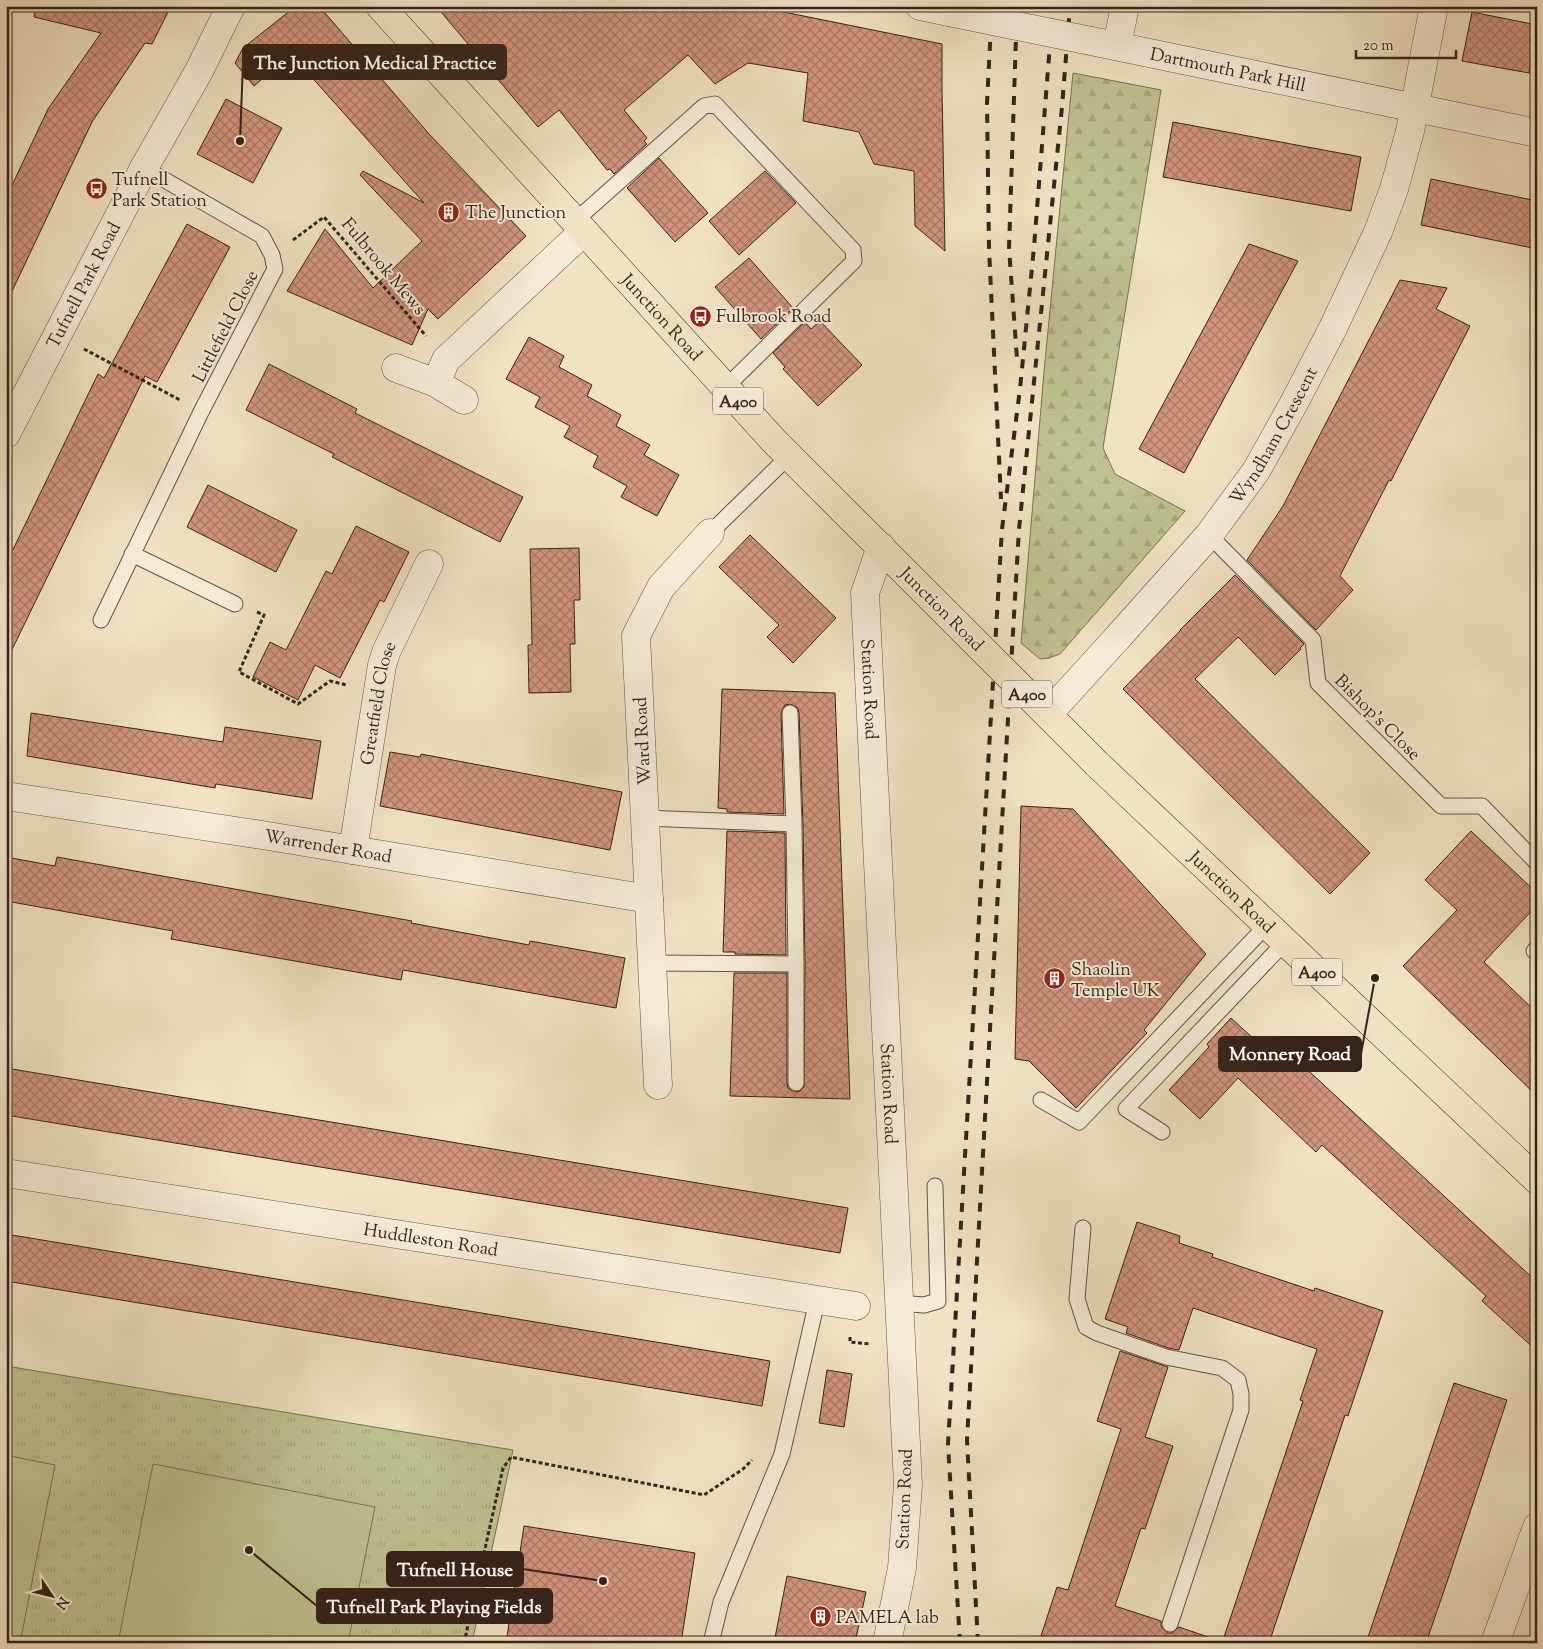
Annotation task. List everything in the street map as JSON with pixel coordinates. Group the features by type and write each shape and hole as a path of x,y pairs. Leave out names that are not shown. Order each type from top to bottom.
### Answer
{"main road":[{"name":"Junction Road","path":"380,6 789,456 1097,764 1537,1180"}],"street":[{"name":"Tufnell Park Road","path":"6,434 144,168 199,71 231,6"},
{"name":"Dartmouth Park Hill","path":"920,6 1537,132"},
{"path":"1104,44 1125,6"},
{"name":"Wyndham Crescent","path":"1048,714 1209,535 1256,471 1315,365 1378,232 1394,189 1414,108 1434,6"},
{"path":"441,372 580,226"},
{"path":"396,368 441,372 464,400"},
{"name":"Ward Road","path":"658,1085 636,636 661,587 697,545 710,533"},
{"name":"Station Road","path":"881,547 865,593 908,1485 902,1568 888,1643"},
{"name":"Greatfield Close","path":"353,850 382,666 387,650 429,564"},
{"name":"Warrender Road","path":"6,796 353,850 649,899"},
{"name":"Huddleston Road","path":"6,1173 856,1306"},
{"path":"1495,1643 1537,1527"}],"lane":[{"path":"580,226 704,106 715,104 853,250 854,261 726,387"},
{"name":"Littlefield Close","path":"101,620 201,412 275,269 272,255 262,236 144,168"},
{"name":"Ward Road","path":"710,533 789,456"},
{"name":"Bishop's Close","path":"1209,535 1313,640 1318,683 1434,800 1441,806 1482,806 1537,863"},
{"path":"132,554 234,603"},
{"path":"790,713 794,824 796,1083"},
{"path":"645,818 794,824"},
{"path":"1041,1100 1079,1122 1276,934"},
{"path":"1162,1132 1126,1109 1276,934"},
{"path":"1537,948 1534,951 1537,953"},
{"path":"652,964 796,964"},
{"path":"898,1303 924,1305 938,1301 935,1186"},
{"path":"1083,1228 1077,1298 1086,1328 1166,1357 1222,1368 1238,1380 1241,1394 1237,1422 1170,1624"},
{"path":"711,1643 721,1602 782,1454 817,1301"}],"path":[{"name":"Fulbrook Mews","path":"272,255 324,217 441,372"},
{"path":"57,335 201,412"},
{"path":"234,603 264,615 239,672 298,704 330,682 349,685"},
{"path":"464,1643 503,1468 511,1456 704,1495 743,1469 756,1456"}],"green space":[{"path":"1073,73 1161,90 1103,448 1115,474 1185,511 1060,654 1040,659 1021,643 1044,372"},
{"path":"6,1366 513,1450 472,1643 6,1643"},
{"path":"6,1455 55,1465 20,1643 6,1643"},
{"path":"153,1464 375,1507 348,1643 118,1643"}],"building":[{"path":"35,6 171,6 152,44 145,43 92,122 6,304 6,198 48,109 101,33 34,17"},
{"path":"296,6 319,6 429,134 526,236 438,319 428,309 412,345 287,291 325,229 373,288 422,241 360,175 363,171 424,203 291,54 254,86 235,63 243,48"},
{"path":"436,6 754,6 942,44 945,251 915,226 914,171 874,164 859,132 803,121 808,73 748,63 715,84 688,55 624,110 647,138 644,141 647,144 614,174 610,169 607,170 559,110 538,127"},
{"path":"1472,12 1537,25 1529,73 1462,61"},
{"path":"226,99 282,128 253,183 197,154"},
{"path":"1173,122 1361,157 1351,211 1163,177"},
{"path":"659,158 708,213 675,242 627,188"},
{"path":"765,171 796,203 739,255 709,221"},
{"path":"1431,179 1537,201 1537,249 1421,225"},
{"path":"187,224 230,247 157,382 145,376 6,662 6,564 98,374 104,378"},
{"path":"1249,244 1298,261 1184,473 1139,449"},
{"path":"749,258 793,308 761,339 715,287"},
{"path":"1400,280 1447,288 1436,309 1470,326 1340,576 1353,590 1316,630 1247,560 1283,506"},
{"path":"820,321 862,365 818,406 783,369 785,367 773,353 805,322 811,329"},
{"path":"529,337 564,356 559,367 592,385 587,396 621,415 616,426 650,445 644,455 679,475 657,516 621,497 627,486 593,467 598,456 564,437 570,426 535,407 540,397 506,379"},
{"path":"269,364 357,409 355,413 523,497 500,542 332,457 334,454 246,410"},
{"path":"208,485 297,530 276,572 187,527"},
{"path":"356,526 409,552 384,602 380,600 340,678 315,665 298,700 253,677 270,642 286,650 326,571 332,574"},
{"path":"750,535 836,618 793,663 767,637 779,625 719,567"},
{"path":"579,548 580,600 574,600 575,644 570,644 571,692 529,693 528,645 532,645 530,549"},
{"path":"1235,575 1304,644 1275,675 1238,637 1195,679 1370,853 1330,894 1123,689"},
{"path":"722,689 835,693 850,1099 730,1096 734,973 787,973 787,1083 788,1088 796,1092 804,1087 803,824 799,713 798,708 790,704 785,705 781,713 784,814 727,812 727,809 718,808"},
{"path":"31,713 223,742 225,727 321,741 312,799 216,784 215,788 27,756"},
{"path":"390,752 420,757 421,754 622,792 610,850 380,806"},
{"path":"1021,806 1073,809 1206,954 1144,1030 1147,1033 1076,1108 1029,1061 1015,1059"},
{"path":"727,831 785,833 786,955 723,952"},
{"path":"1471,831 1537,893 1537,905 1484,962 1537,1013 1537,1096 1403,966 1457,910 1425,880"},
{"path":"6,857 55,866 57,857 412,921 411,923 529,945 530,941 625,958 616,1008 403,970 401,980 171,939 173,931 6,901"},
{"path":"1231,1018 1290,1072 1299,1062 1537,1282 1537,1351 1482,1301 1486,1296 1322,1145 1316,1152 1238,1078 1200,1119 1169,1090 1209,1047 1207,1044"},
{"path":"6,1068 848,1208 840,1253 6,1115"},
{"path":"1137,1222 1180,1236 1179,1243 1213,1254 1212,1257 1314,1291 1315,1288 1383,1311 1348,1416 1345,1415 1269,1643 1222,1643 1303,1401 1300,1400 1317,1349 1193,1308 1179,1350 1126,1333 1128,1327 1105,1319"},
{"path":"6,1234 770,1361 762,1406 6,1281"},
{"path":"1120,1351 1168,1367 1145,1437 1173,1446 1145,1529 1141,1528 1115,1606 1161,1621 1161,1626 1167,1633 1172,1633 1179,1627 1211,1638 1210,1643 1062,1643 1041,1636 1057,1587 1068,1590 1121,1429 1097,1421"},
{"path":"827,1370 852,1374 844,1427 819,1423"},
{"path":"1454,1383 1507,1400 1447,1582 1426,1643 1366,1643"},
{"path":"524,1526 695,1553 681,1643 506,1643"},
{"name":"PAMELA lab","path":"787,1576 866,1592 855,1643 774,1643"}],"railway":[{"path":"992,6 987,103 989,248 1001,499"},
{"path":"1017,6 1009,248 1017,359"},
{"path":"960,1643 948,1444 1002,529 1020,389 1034,247 1053,6"},
{"path":"978,1643 967,1440 989,1046 1019,529 1062,107 1070,6"}],"place":[{"name":"The Junction Medical Practice","path":"240,141"},
{"name":"Tufnell Park Station","path":"96,189"},
{"name":"The Junction","path":"449,212"},
{"name":"Fulbrook Road","path":"700,316"},
{"name":"Monnery Road","path":"1375,978"},
{"name":"Shaolin Temple UK","path":"1055,979"},
{"name":"Tufnell Park Playing Fields","path":"249,1550"},
{"name":"Tufnell House","path":"603,1581"},
{"name":"PAMELA lab","path":"820,1617"}]}
